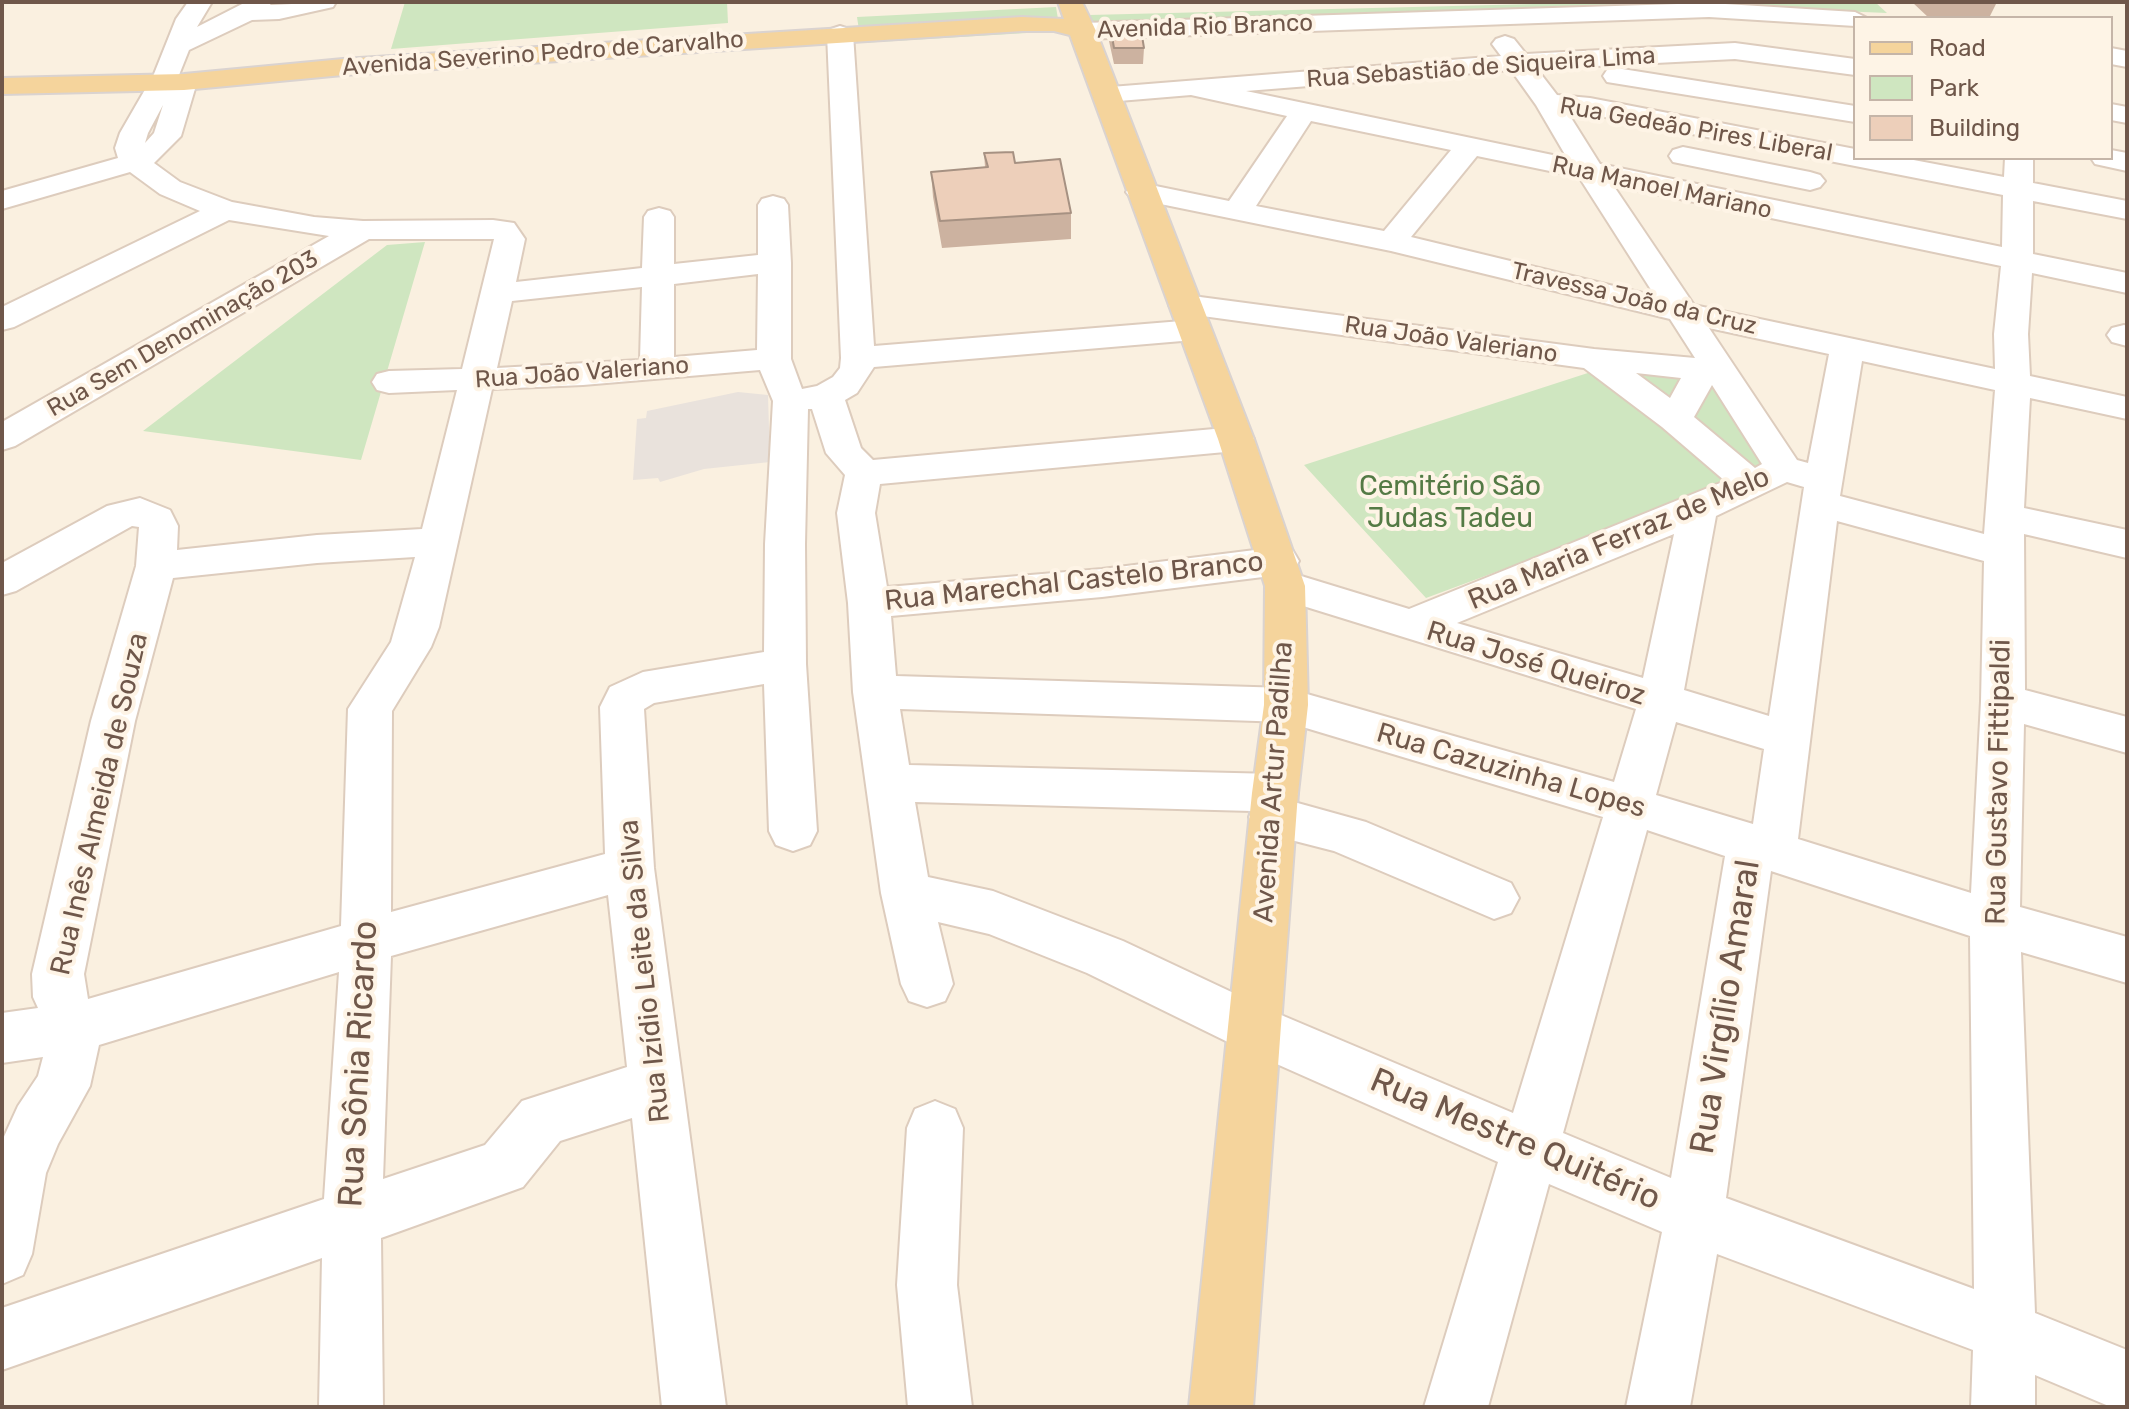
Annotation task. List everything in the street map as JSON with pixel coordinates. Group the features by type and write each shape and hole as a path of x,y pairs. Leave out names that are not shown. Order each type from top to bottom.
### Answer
{"main road":[{"name":"Avenida Severino Pedro de Carvalho","path":"2,86 171,80 830,28 1060,25 1076,14"},
{"name":"Avenida Artur Padilha","path":"1076,14 1236,439 1282,574 1286,705 1274,805 1221,1407"},
{"name":"Avenida Severino Pedro de Carvalho","path":"2,77 171,80"}],"street":[{"path":"156,566 317,549 439,542 500,293 510,239 503,230 363,230 314,226 225,210 170,188 134,162 129,148 134,133 171,80 188,19 200,2"},
{"path":"179,45 254,8 279,12 324,2"},
{"name":"Avenida Rio Branco","path":"1076,14 1458,2"},
{"path":"1481,10 1549,103 1680,312 1768,476"},
{"name":"Avenida Rio Branco","path":"1076,14 1741,10 1853,19"},
{"path":"809,398 853,377 858,358 830,28"},
{"name":"Rua Sebastião de Siqueira Lima","path":"1107,94 1735,51 1853,67"},
{"path":"1520,64 1853,114"},
{"name":"Rua Manoel Mariano","path":"1197,89 1468,148 2127,283"},
{"name":"Rua Gedeão Pires Liberal","path":"1549,103 1590,106 1883,179 2019,174 2127,210"},
{"path":"1238,210 1303,113"},
{"path":"1391,242 1468,148"},
{"path":"1683,156 1844,188"},
{"path":"2,200 134,162"},
{"name":"Rua Gustavo Fittipaldi","path":"2003,1407 2005,1331 1995,922 2003,701 2004,535 2013,382 2011,334 2019,174"},
{"name":"Travessa João da Cruz","path":"1141,192 1391,242 1680,312 2127,408"},
{"path":"773,205 774,359 779,378 809,398 844,453 864,473"},
{"path":"2,320 225,210"},
{"path":"657,369 659,217"},
{"name":"Rua Sem Denominação 203","path":"2,438 363,230"},
{"path":"500,293 775,263"},
{"name":"Rua João Valeriano","path":"858,358 1190,317 1711,370"},
{"name":"Rua Virgílio Amaral","path":"1658,1407 1762,847 1788,739 1822,492 1847,347"},
{"name":"Rua João Valeriano","path":"389,382 478,381 774,359"},
{"path":"1594,359 1675,419 1768,476 1822,492 2004,535 2127,544"},
{"path":"1675,419 1711,370"},
{"path":"793,831 785,664 785,544 809,398"},
{"path":"864,473 1236,439"},
{"path":"864,473 856,513 869,603 875,692 906,893 927,984"},
{"name":"Rua Maria Ferraz de Melo","path":"1410,625 1698,509 1768,476"},
{"path":"1456,1407 1660,702 1698,509"},
{"name":"Rua Inês Almeida de Souza","path":"2,581 121,515 140,511 156,519 159,526 156,566 113,721 58,974 59,997 76,1027"},
{"name":"Rua Sônia Ricardo","path":"351,1407 352,1221 366,941 369,720 376,696 414,637 439,542"},
{"name":"Rua Marechal Castelo Branco","path":"869,603 1102,583 1282,574"},
{"name":"Rua José Queiroz","path":"1282,574 1410,625 1788,739"},
{"name":"Rua Izídio Leite da Silva","path":"694,1407 630,868 622,707 626,699 643,688 785,664"},
{"name":"Rua Cazuzinha Lopes","path":"875,692 1286,705 1631,806 1995,922 2127,960"},
{"path":"2003,701 2127,735"},
{"path":"889,783 1274,805 1315,825 1349,836 1494,898"},
{"path":"2,1038 76,1027 366,941 630,868"},
{"name":"Rua Mestre Quitério","path":"906,893 962,903 1105,957 1255,1029 1694,1216 2005,1331 2127,1382"},
{"path":"2,1254 17,1173 38,1125 63,1086 76,1027"},
{"path":"2,1339 503,1167 542,1120 657,1084"},
{"path":"935,1128 927,1285 940,1407"}],"shaded area":[{"path":"738,392 768,395 770,462 704,469 660,482 658,478 633,480 637,419 646,418 647,411"}],"green space":[{"path":"405,2 727,2 728,23 391,49"},
{"path":"1615,2 1875,2 1887,13 1722,6 1094,27 1089,15"},
{"path":"1056,7 1060,31 861,43 857,17"},
{"path":"425,242 361,460 143,431 387,245"},
{"name":"Cemitério São Judas Tadeu","path":"1594,371 1733,484 1426,598 1304,465"},
{"path":"1622,372 1712,379 1772,466 1751,475"}],"building":[{"path":"1140,24 1144,48 1114,48 1110,25"},
{"path":"1013,152 1015,163 1060,159 1071,213 940,221 931,172 988,167 984,153"}]}
